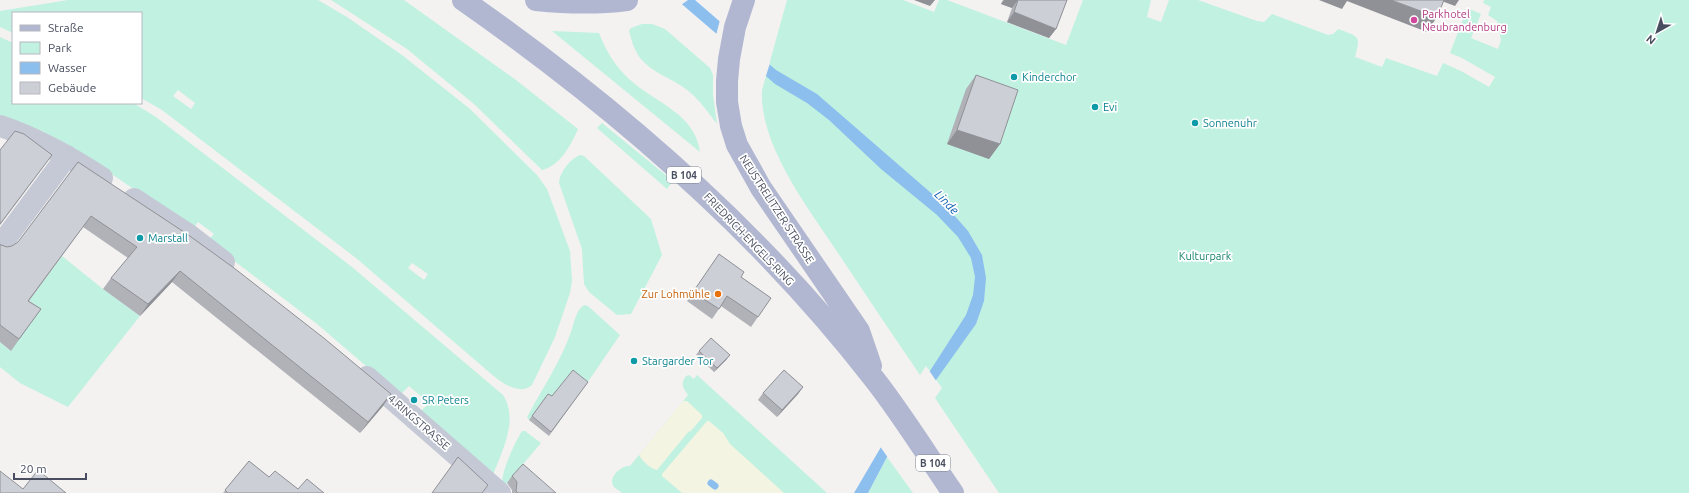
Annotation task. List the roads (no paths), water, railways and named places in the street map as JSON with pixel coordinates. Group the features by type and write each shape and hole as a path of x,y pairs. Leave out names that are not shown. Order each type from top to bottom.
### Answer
{"main road":[{"name":"FRIEDRICH-ENGELS-RING","path":"463,0 512,34 610,112 689,179 724,211 778,267 846,344 897,410 953,493"},
{"path":"536,0 570,4 608,3 627,0"},
{"name":"NEUSTRELITZER STRASSE","path":"744,0 735,27 726,81 727,102 731,126 737,145 761,188 859,331 876,381"}],"street":[{"path":"0,126 37,141 67,156 189,235 241,275"},
{"path":"0,246 67,156"},
{"name":"4.RINGSTRASSE","path":"349,362 396,401 500,493"}],"water":[{"path":"677,0 695,0 776,70 817,94 946,206 968,231 982,255 986,278 984,301 976,324 936,380 887,457 868,493 854,493 881,447 966,315 973,295 975,277 971,258 958,237 937,215 881,169 829,120 807,103 775,84"}],"waterway":[{"path":"711,483 715,486"}],"place":[{"name":"Parkhotel Neubrandenburg","path":"1414,20"},
{"name":"Kinderchor","path":"1014,77"},
{"name":"Evi","path":"1095,107"},
{"name":"Sonnenuhr","path":"1195,123"},
{"name":"Marstall","path":"140,238"},
{"name":"Zur Lohmühle","path":"718,294"},
{"name":"Stargarder Tor","path":"634,361"},
{"name":"SR Peters","path":"414,400"}],"water label":[{"name":"Linde","path":"947,202"}],"park label":[{"name":"Kulturpark","path":"1205,256"}]}
